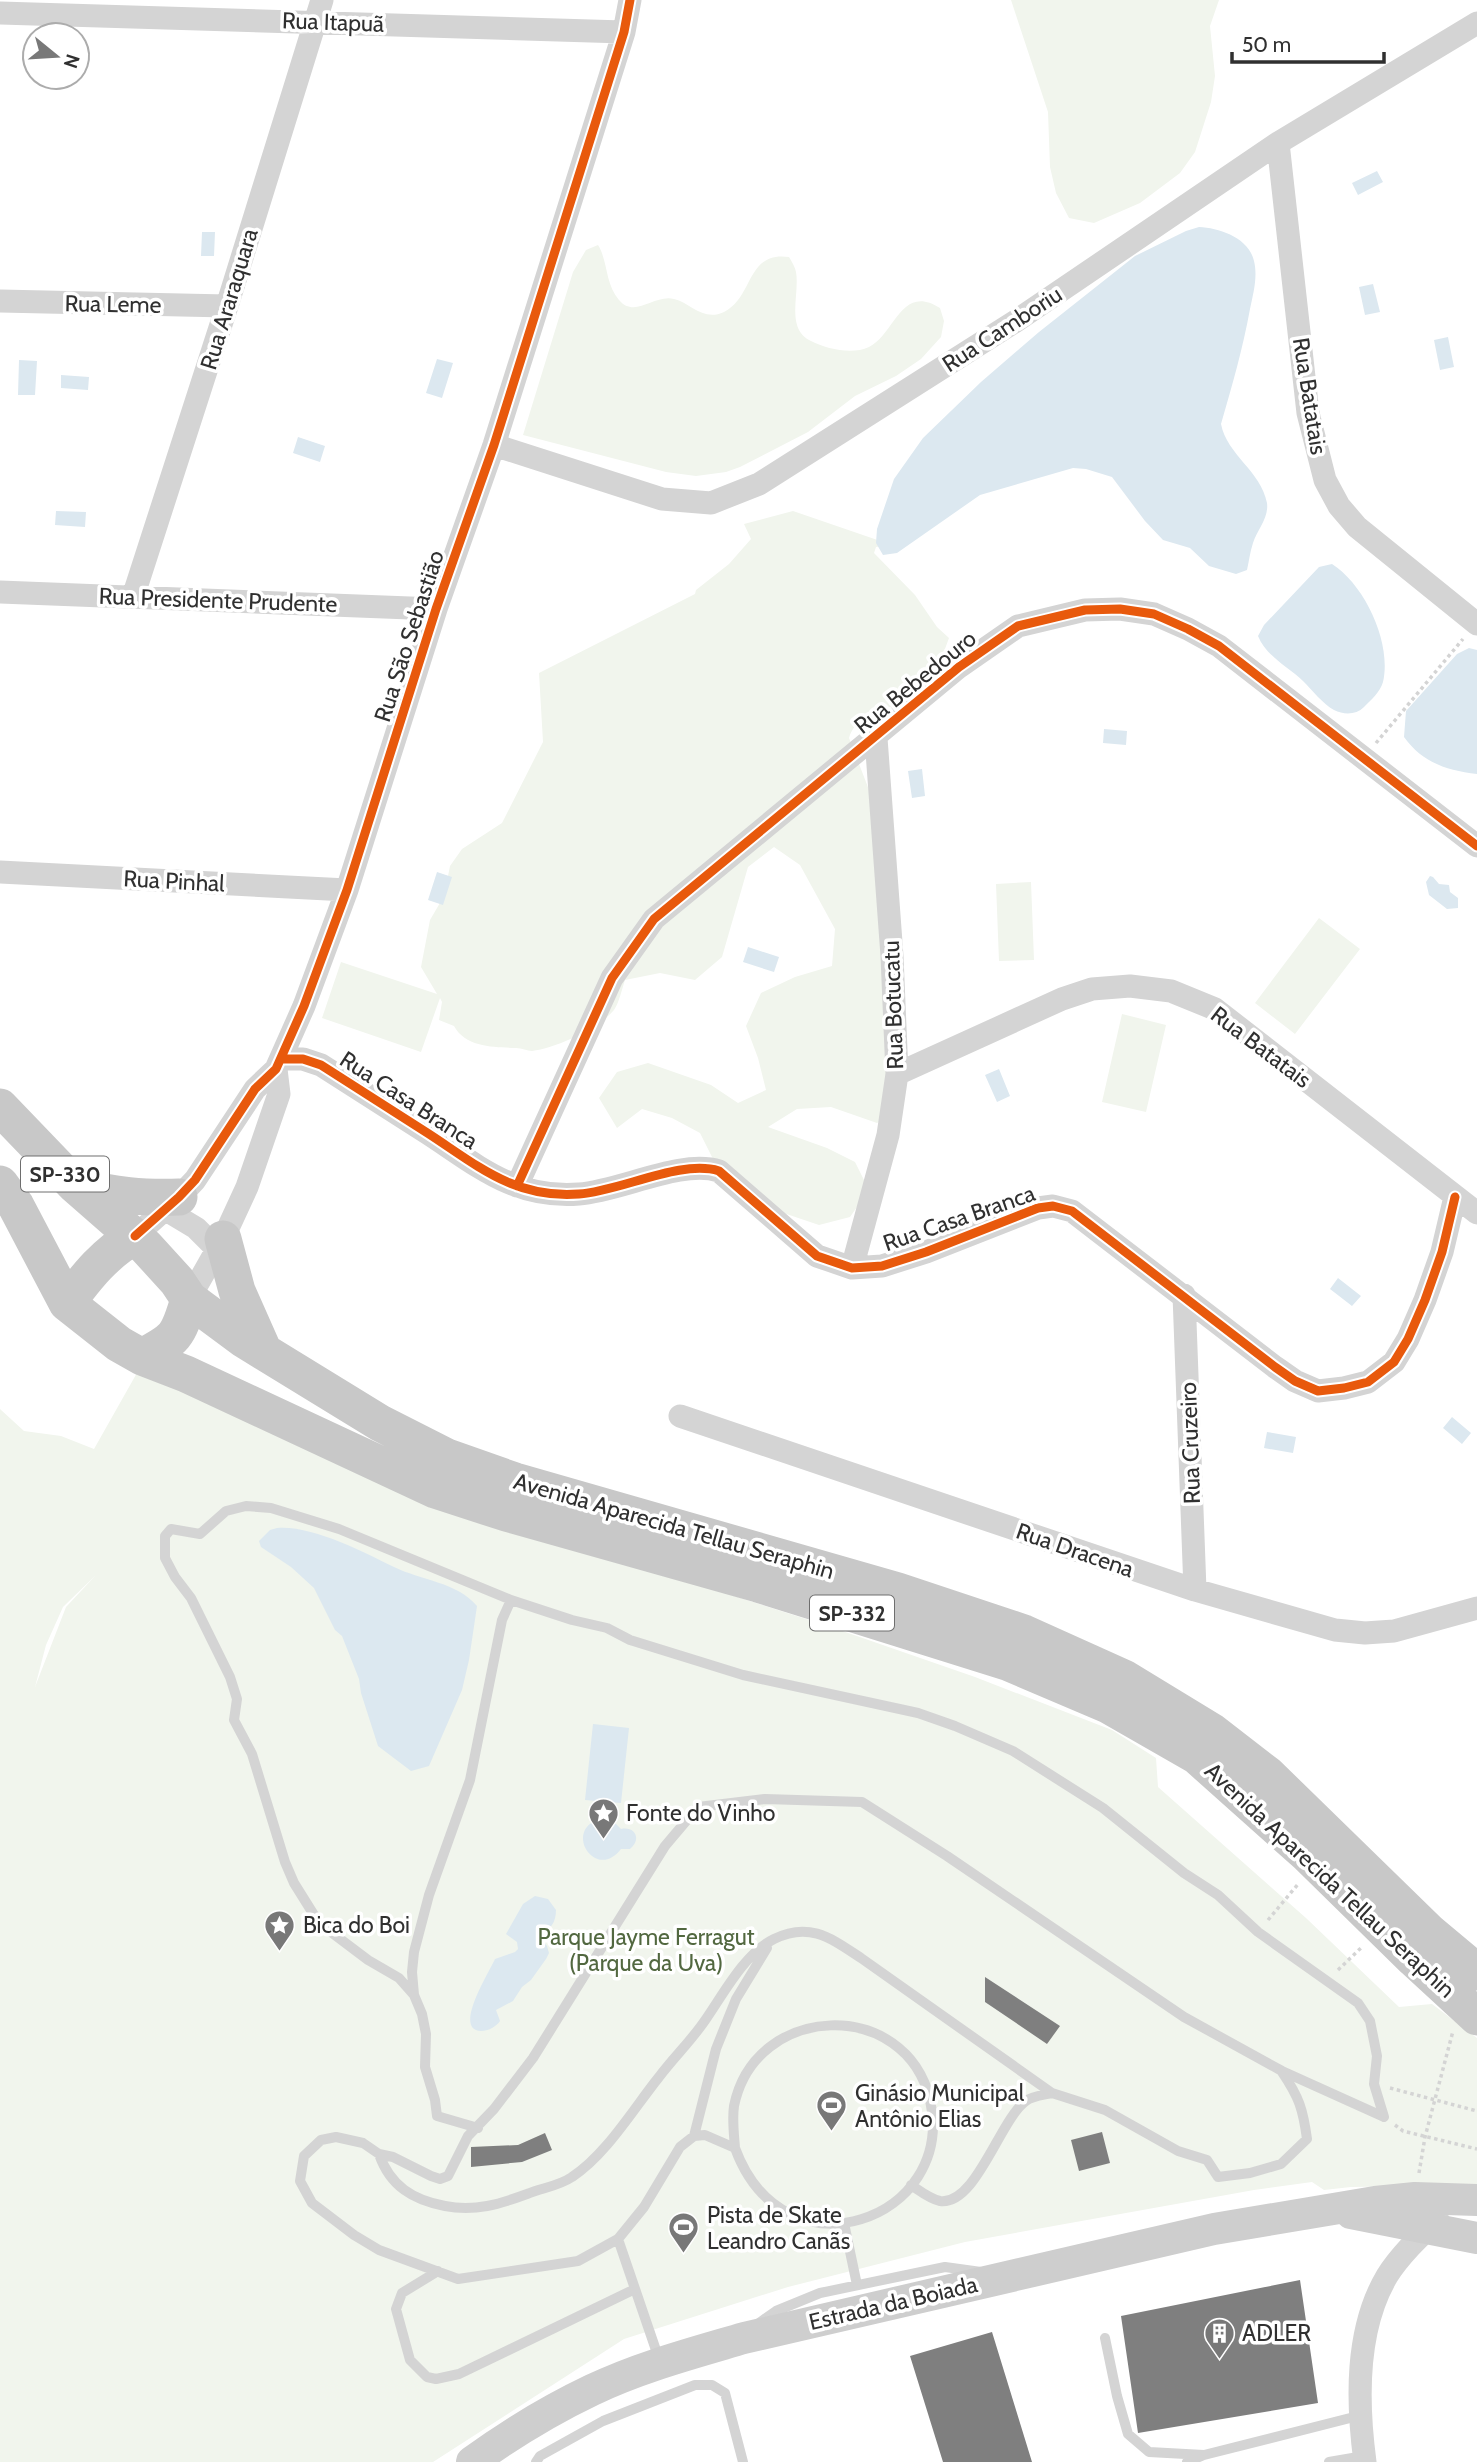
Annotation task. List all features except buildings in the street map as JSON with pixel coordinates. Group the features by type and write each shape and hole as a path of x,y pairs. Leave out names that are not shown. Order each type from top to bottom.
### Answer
{"main road":[{"name":"Avenida Aparecida Tellau Seraphin","path":"0,1107 74,1184 135,1236 177,1281 189,1299 264,1352 380,1423 447,1457 515,1481 898,1591 1024,1633 1124,1678 1211,1731 1268,1775 1429,1932 1471,1997"},
{"name":"Avenida Aparecida Tellau Seraphin","path":"0,1184 16,1206 67,1303 119,1344 142,1357 186,1374 435,1490 506,1513 758,1584 1007,1662 1096,1699 1197,1756 1316,1863 1382,1928 1471,1997"},
{"path":"74,1184 104,1193 173,1204"},
{"path":"67,1303 88,1274 108,1254 135,1236"},
{"path":"220,1244 264,1352"},
{"path":"142,1357 169,1343 180,1330 189,1299"},
{"name":"Estrada da Boiada","path":"472,2462 502,2440 592,2390 661,2364 744,2339 1214,2229 1375,2202 1415,2198 1469,2200"},
{"path":"1336,2210 1477,2238"}],"street":[{"name":"Rua São Sebastião","path":"135,1236 173,1204 204,1167 255,1089 279,1064 304,1006 347,890 436,609 494,445 624,32 630,0"},
{"name":"Rua Itapuã","path":"0,13 61,7 318,10 624,32"},
{"name":"Rua Araraquara","path":"133,597 227,306 318,10"},
{"name":"Rua Camboriu","path":"494,445 662,499 711,503 759,484 1016,321 1278,143 1477,23"},
{"name":"Rua Batatais","path":"1278,143 1308,413 1325,480 1339,506 1357,527 1477,624"},
{"name":"Rua Leme","path":"0,301 227,306"},
{"name":"Rua Presidente Prudente","path":"0,592 436,609"},
{"name":"Rua Bebedouro","path":"517,1186 612,978 654,919 959,667 1018,626 1084,610 1121,609 1154,614 1188,628 1219,646 1477,846"},
{"name":"Rua Botucatu","path":"852,1268 888,1135 897,1074 892,956 876,738"},
{"name":"Rua Pinhal","path":"0,872 347,890"},
{"name":"Rua Batatais","path":"897,1074 1062,999 1092,989 1130,986 1171,991 1224,1015 1477,1213"},
{"name":"Rua Casa Branca","path":"279,1064 303,1059 321,1065 470,1164 497,1179 536,1191 578,1194 615,1189 693,1167 719,1171 817,1256 852,1268 882,1266 926,1252 1038,1208 1054,1206 1072,1211 1295,1381 1318,1391 1368,1382 1394,1362 1408,1339 1442,1252 1455,1197"},
{"path":"189,1299 220,1244 247,1187 279,1094 279,1064"},
{"path":"173,1204 197,1228 220,1244"},
{"name":"Rua Cruzeiro","path":"1184,1295 1195,1590"},
{"name":"Rua Dracena","path":"680,1416 1195,1590 1335,1630 1365,1633 1394,1631 1477,1608"},
{"path":"1365,2459 1361,2360 1371,2316 1387,2276 1426,2230 1469,2200"}],"lane":[{"path":"414,1995 399,1978 368,1960 319,1923 294,1883 252,1754 234,1720 237,1699 230,1677 191,1598 174,1577 166,1558 164,1536 171,1529 200,1534 226,1511 246,1506 271,1508 339,1529 511,1600 607,1629 630,1640 743,1675 918,1713 1013,1751 1103,1808 1161,1856 1218,1895 1258,1932 1358,2003 1370,2021 1377,2056 1374,2084 1384,2118"},
{"path":"478,2128 437,2116 425,2067 426,2034 414,1995 412,1972 414,1952 429,1895 470,1780 502,1619 511,1600"},
{"path":"773,1939 736,1999 716,2049 694,2136 680,2147 644,2207 618,2239 578,2261 458,2279 379,2250 323,2212 305,2193 300,2181 304,2156 321,2140 335,2137 349,2138 379,2154 393,2157 440,2179 448,2176 468,2136 478,2128 533,2058 666,1846 698,1807 765,1799 862,1802 947,1856 1184,2017 1282,2071 1384,2118"},
{"path":"379,2154 389,2175 407,2194 451,2208 480,2208 509,2202 572,2178 617,2133 696,2033 738,1970 773,1939 794,1933 817,1931 829,1937 1052,2093 1105,2110 1178,2151 1207,2160 1218,2177 1236,2176 1281,2164 1307,2139 1297,2094 1282,2071"},
{"path":"840,2024 860,2028 880,2035 897,2047 922,2080 929,2100 932,2122 930,2145 923,2166 911,2185 896,2201 877,2214 856,2222 811,2222 790,2215 771,2204 755,2188 743,2169 735,2148 733,2127 737,2096 750,2068 763,2052 780,2039 819,2025 840,2024"},
{"path":"911,2185 933,2199 944,2202 955,2197 970,2185 984,2166 1002,2132 1026,2101 1052,2093"},
{"path":"694,2136 705,2136 735,2148"},
{"path":"844,2223 857,2285"},
{"path":"618,2239 661,2364"},
{"path":"744,2339 776,2311 820,2293 944,2267 1008,2276"},
{"path":"438,2271 402,2293 396,2309 410,2360 427,2377 436,2379 459,2374 635,2289"},
{"path":"1105,2338 1117,2396 1129,2434 1149,2452 1204,2455"},
{"path":"536,2462 540,2456 603,2421 695,2385 712,2385 725,2393 743,2462"},
{"path":"1187,2462 1204,2455 1362,2415"},
{"path":"1329,2462 1365,2459"}],"path":[{"path":"1364,758 1477,624"},
{"path":"1258,1932 1316,1863"},
{"path":"1326,1981 1382,1928"},
{"path":"1415,2198 1434,2101 1471,1997"},
{"path":"1374,2084 1477,2112"},
{"path":"1384,2118 1403,2131 1477,2149"}],"green space":[{"path":"1011,0 1219,0 1210,26 1215,76 1211,102 1195,152 1180,173 1140,203 1094,223 1069,218 1056,193 1050,167 1048,112"},
{"path":"598,245 614,294 625,305 632,307 667,298 710,315 724,312 734,305 757,268 765,261 775,257 789,257 796,272 795,310 798,328 811,341 840,350 855,351 869,347 878,341 907,306 916,302 927,302 940,308 944,321 941,337 921,359 896,376 855,396 808,432 726,472 696,476 666,472 523,435 573,272 586,250"},
{"path":"793,511 892,545 876,547 874,553 915,595 937,627 949,638 935,676 891,715 891,707 866,717 855,726 849,738 871,795 900,1110 877,1123 831,1107 797,1109 768,1127 827,1148 855,1162 869,1190 850,1217 819,1225 760,1205 714,1161 700,1133 672,1118 642,1109 617,1128 599,1098 617,1072 648,1063 711,1085 738,1103 766,1090 746,1026 761,993 795,977 832,966 835,929 800,865 774,847 748,867 722,957 695,980 660,973 625,980 614,1010 598,1024 564,1042 532,1051 473,1042 466,1039 454,1026 439,1020 442,1002 440,998 421,1052 322,1018 341,962 437,994 421,967 430,920 444,896 450,866 462,849 502,823 543,742 539,673 695,594 696,590 729,564 751,539 744,524"},
{"path":"1031,882 1034,960 999,961 996,884"},
{"path":"1319,918 1360,949 1295,1034 1255,1003"},
{"path":"1122,1014 1166,1025 1146,1112 1102,1102"},
{"name":"Parque Jayme Ferragut (Parque da Uva)","path":"142,1364 653,1570 975,1677 1112,1730 1156,1758 1158,1787 1306,1918 1399,2007 1432,2004 1477,2038 1477,2185 1351,2187 1324,2190 1312,2182 1254,2190 965,2242 788,2287 624,2339 433,2462 0,2462 0,1409 24,1431 61,1436 94,1449","holes":["96,1575 66,1607 35,1687 46,1645 63,1607"]}],"shaded area":[{"path":"1377,171 1383,182 1358,195 1352,183"},
{"path":"1199,227 1224,232 1240,240 1251,253 1255,267 1255,285 1244,338 1221,424 1230,445 1264,492 1267,503 1265,519 1253,543 1247,570 1236,574 1209,566 1190,548 1163,540 1112,477 1073,468 980,495 897,553 883,555 876,543 877,529 894,479 923,438 981,382 1039,332 1135,256"},
{"path":"202,232 215,232 214,256 201,256"},
{"path":"1373,284 1380,312 1365,315 1359,287"},
{"path":"1448,337 1454,367 1440,370 1434,340"},
{"path":"437,359 453,363 442,398 426,393"},
{"path":"19,360 37,361 35,395 18,395"},
{"path":"61,375 89,377 88,390 61,388"},
{"path":"298,437 325,446 320,462 293,453"},
{"path":"56,511 86,512 85,527 55,525"},
{"path":"1332,564 1365,600 1380,633 1383,650 1385,667 1382,686 1357,712 1338,712 1326,704 1272,655 1258,636 1264,625 1319,567"},
{"path":"1469,648 1477,650 1477,774 1436,764 1419,753 1404,737 1406,711 1457,654"},
{"path":"1104,729 1127,731 1126,745 1103,743"},
{"path":"922,769 925,796 912,798 908,771"},
{"path":"437,872 452,877 443,905 428,900"},
{"path":"1430,876 1439,884 1449,885 1450,892 1458,898 1458,908 1447,909 1429,895 1426,882"},
{"path":"748,947 779,957 774,972 743,962"},
{"path":"999,1069 1010,1096 997,1102 985,1075"},
{"path":"1338,1278 1361,1296 1352,1306 1330,1289"},
{"path":"1452,1417 1471,1433 1462,1444 1443,1428"},
{"path":"1267,1432 1296,1437 1293,1453 1264,1448"},
{"path":"277,1528 306,1531 353,1547 404,1571 449,1587 469,1598 477,1606 462,1690 429,1766 411,1771 378,1746 359,1679 342,1636 335,1630 314,1588 291,1567 261,1547 259,1541 270,1530"},
{"path":"593,1724 629,1728 621,1803 585,1800"},
{"name":"Fonte do Vinho","path":"600,1819 613,1821 621,1829 633,1831 636,1837 634,1845 630,1849 621,1849 611,1858 602,1860 593,1857 583,1842 584,1833 589,1825"},
{"path":"535,1896 548,1899 556,1910 552,1925 538,1932 549,1953 513,2001 496,2010 500,2021 498,2023 484,2031 473,2028 470,2021 475,1999 495,1959 518,1949 517,1942 506,1934 523,1904"}],"cycle path":[{"path":"135,1236 195,1180 255,1089 276,1069 304,1006 347,890 436,609 494,445 624,32 630,0"},
{"path":"517,1186 612,978 654,919 959,667 1018,626 1085,610 1120,609 1154,614 1188,629 1219,646 1477,846"},
{"path":"281,1059 303,1059 321,1065 481,1168 516,1186 535,1191 579,1194 687,1169 719,1171 817,1256 852,1268 882,1266 926,1252 1038,1208 1053,1206 1072,1211 1275,1367 1295,1381 1318,1391 1368,1382 1394,1362 1408,1339 1425,1300 1442,1252 1455,1197"}],"place":[{"name":"Fonte do Vinho","path":"603,1840"},
{"name":"Bica do Boi","path":"280,1952"},
{"name":"Ginásio Municipal Antônio Elias","path":"832,2133"},
{"name":"Pista de Skate Leandro Canãs","path":"684,2255"},
{"name":"ADLER","path":"1219,2360"}]}
